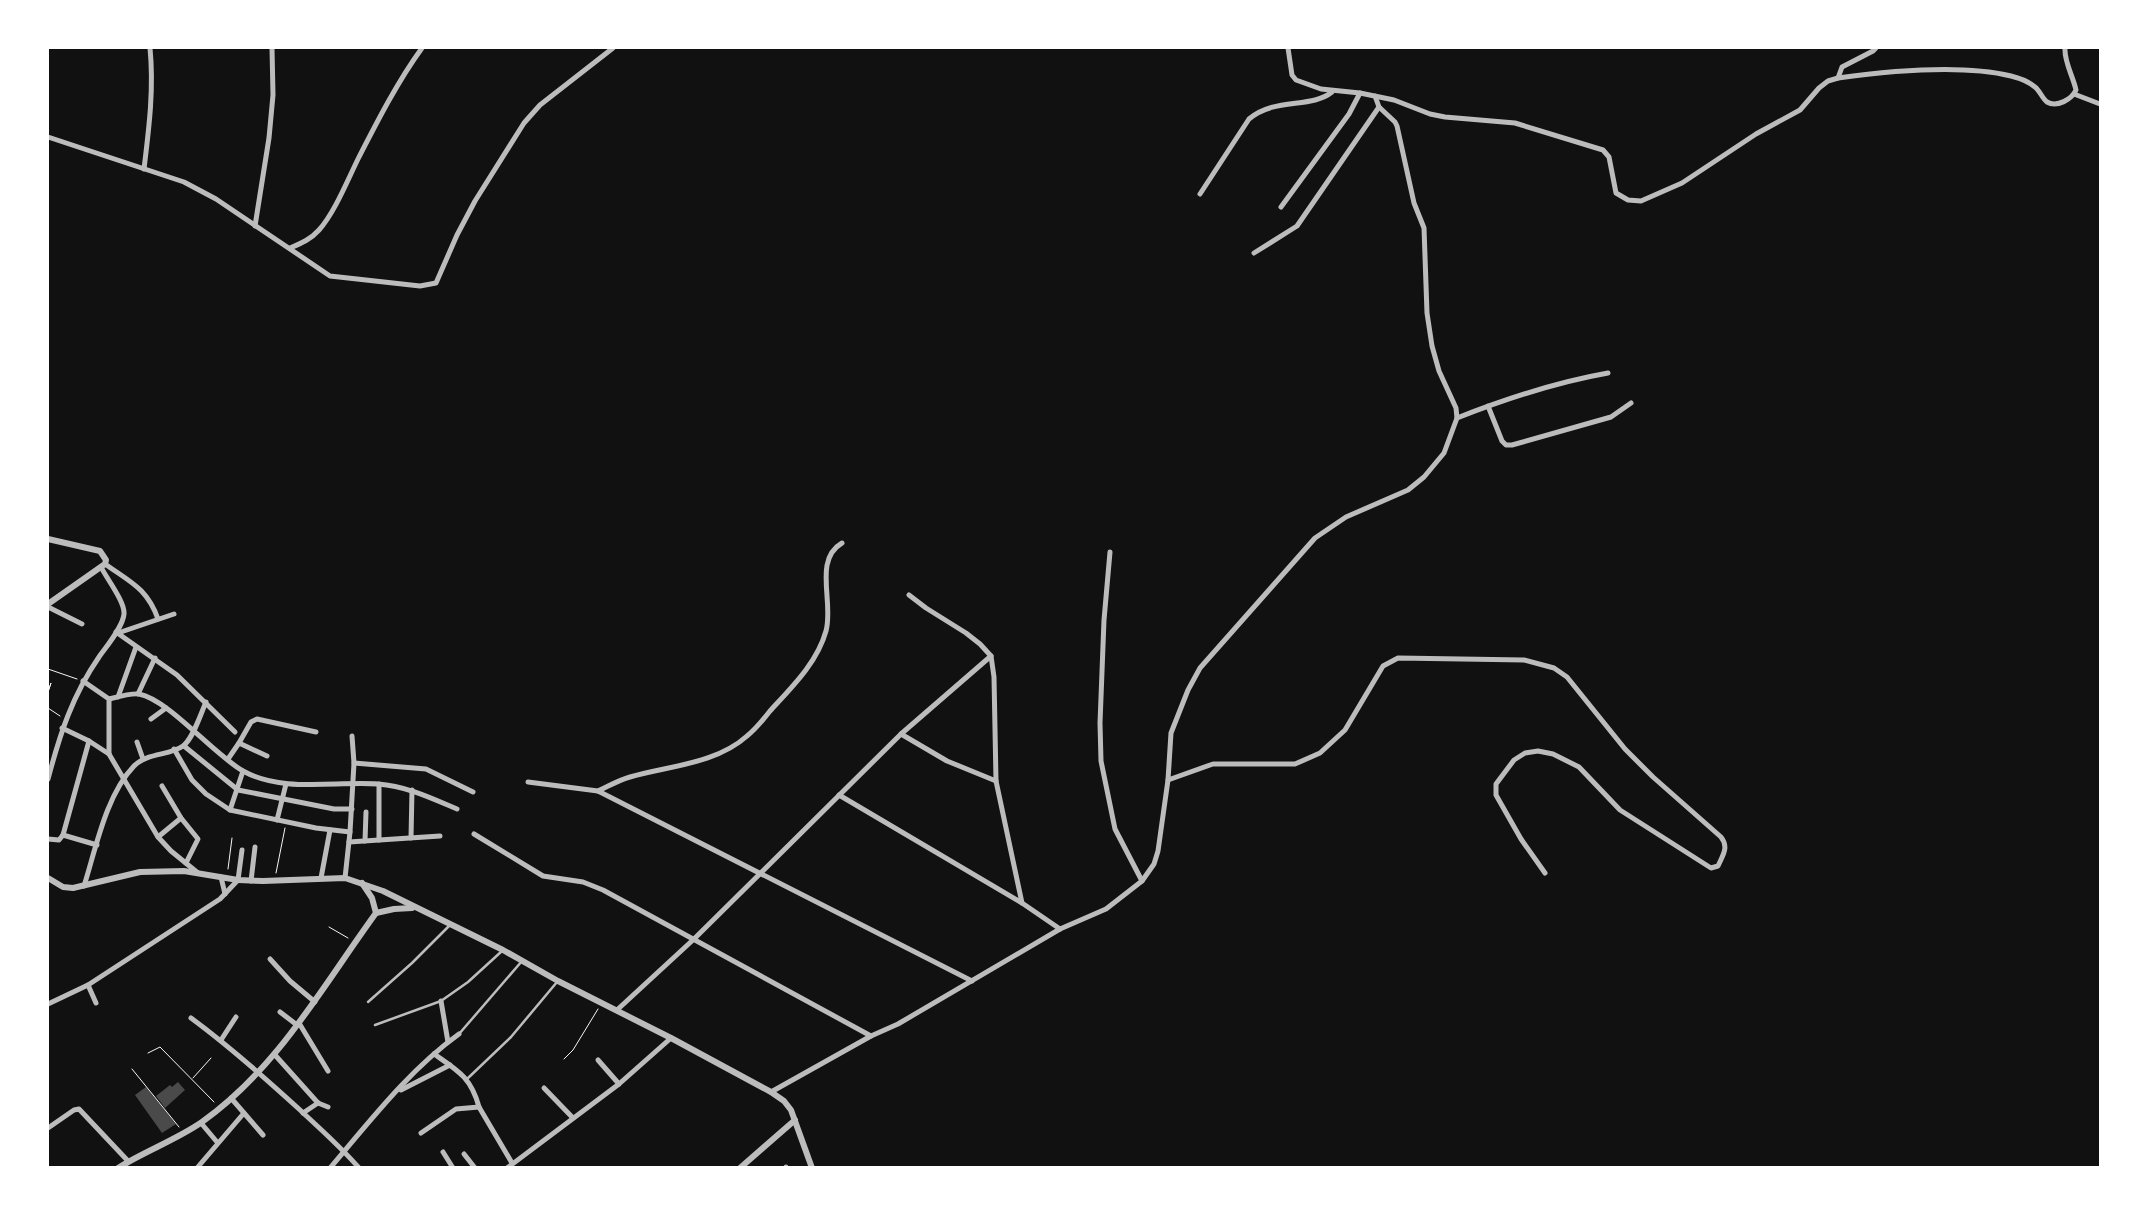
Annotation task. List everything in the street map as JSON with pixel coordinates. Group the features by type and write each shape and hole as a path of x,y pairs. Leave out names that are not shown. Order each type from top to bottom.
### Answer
{"street":[{"path":"144,169 151,118 152,76 150,48"},
{"path":"255,226 270,129 273,95 272,48"},
{"path":"290,248 309,240 320,229 349,180 359,157 411,62 422,48"},
{"path":"48,137 184,182 216,199 330,276 420,286 436,283 457,235 475,201 524,123 540,105 613,48"},
{"path":"1288,48 1290,70 1296,80 1332,92 1360,93 1394,100 1430,114 1514,123 1603,150 1608,157 1616,193 1628,200 1641,201 1682,182 1756,134 1800,110 1819,88 1828,81 1838,78 1929,71 1982,72 2024,80 2036,87 2045,100 2051,103 2064,102 2076,90 2065,58 2065,48"},
{"path":"1838,78 1842,67 1876,48"},
{"path":"1200,194 1249,119 1255,114 1276,106 1323,98 1332,92"},
{"path":"1281,207 1349,114 1360,93"},
{"path":"2074,94 2100,104"},
{"path":"771,1092 871,1036 898,1024 1060,930 1106,910 1142,881 1154,864 1158,850 1168,780 1171,733 1174,722 1200,668 1315,538 1346,517 1408,490 1424,477 1444,453 1457,418 1456,408 1439,371 1432,346 1427,313 1424,228 1414,203 1397,126 1379,108 1375,96"},
{"path":"1254,253 1297,226 1379,108"},
{"path":"1457,418 1488,406 1590,376 1608,373"},
{"path":"1488,406 1502,441 1512,446 1611,417 1631,403"},
{"path":"48,539 100,551 106,556 103,565 48,606 82,624"},
{"path":"598,791 628,778 702,760 723,752 748,736 810,665 821,647 829,612 826,580 828,557 836,546 842,543"},
{"path":"1110,552 1104,629 1100,723 1101,761 1115,829 1142,881"},
{"path":"103,565 144,592 150,600 158,619"},
{"path":"48,779 65,719 83,681 117,632 124,618 124,611 103,565"},
{"path":"909,595 966,633 991,656 994,677 996,780 1022,903"},
{"path":"117,632 174,614"},
{"path":"117,632 177,675 235,732"},
{"path":"118,697 136,646"},
{"path":"617,1010 694,939 902,734 991,656"},
{"path":"138,694 155,658"},
{"path":"1168,780 1214,764 1295,764 1320,753 1345,730 1383,666 1398,658 1524,660 1554,668 1567,677 1626,749 1653,777 1721,837 1725,842 1726,849 1718,866 1711,868 1620,810 1579,767 1553,754 1525,753 1514,760 1496,784 1496,795 1521,840 1545,873"},
{"path":"83,681 109,699 138,694 166,708 243,771 286,784 379,784 412,790 457,809"},
{"path":"109,699 109,754 158,837 199,873"},
{"path":"84,886 104,822 123,780 142,759 184,746 193,732 206,702"},
{"path":"151,719 166,708"},
{"path":"228,759 251,722 257,719 316,732"},
{"path":"62,728 89,741 109,754"},
{"path":"902,734 947,761 996,780"},
{"path":"345,878 352,808 354,762 352,736"},
{"path":"48,839 60,840 63,836 89,741"},
{"path":"137,742 142,759"},
{"path":"239,743 266,756"},
{"path":"184,746 238,790 334,808 352,808"},
{"path":"174,749 192,780 206,794 230,810 286,822 350,832"},
{"path":"354,762 426,770 473,792"},
{"path":"230,810 243,771"},
{"path":"528,782 598,791 972,981"},
{"path":"277,820 286,784"},
{"path":"378,840 379,784"},
{"path":"162,786 181,818 198,841 186,863"},
{"path":"411,838 412,790"},
{"path":"839,795 1022,903 1060,930"},
{"path":"365,841 366,812"},
{"path":"158,837 181,818"},
{"path":"321,878 330,830"},
{"path":"474,834 543,876 584,882 694,939 871,1036"},
{"path":"63,836 97,845"},
{"path":"349,842 440,836"},
{"path":"251,881 255,847"},
{"path":"48,1004 88,985 190,920 225,894 238,880 242,850"},
{"path":"48,878 63,887 84,886 120,875 140,872 184,871 251,881 274,882 345,878 362,883 523,960 558,981 603,1002 771,1092 788,1105 812,1168"},
{"path":"224,877 225,894"},
{"path":"362,883 372,898 376,914"},
{"path":"118,1168 201,1123 258,1072 275,1055 315,1002 376,914 394,909 416,908"},
{"path":"270,959 290,981 315,1002"},
{"path":"88,985 96,1003"},
{"path":"441,1001 448,1042"},
{"path":"280,1012 298,1024 328,1071"},
{"path":"221,1040 236,1017"},
{"path":"191,1018 221,1040 304,1113 344,1151 358,1168"},
{"path":"330,1168 396,1092 434,1054 459,1034"},
{"path":"507,1168 619,1084 671,1038"},
{"path":"434,1054 467,1079 477,1097 479,1106 512,1163"},
{"path":"275,1055 318,1103 328,1106"},
{"path":"598,1060 619,1084"},
{"path":"396,1092 450,1065"},
{"path":"544,1088 573,1118"},
{"path":"230,1098 263,1136"},
{"path":"304,1113 318,1103"},
{"path":"421,1133 456,1109 479,1106"},
{"path":"48,1128 74,1110 80,1109 128,1161"},
{"path":"197,1168 217,1142 244,1113"},
{"path":"740,1168 795,1120"},
{"path":"201,1123 217,1142"},
{"path":"443,1152 453,1168"},
{"path":"464,1154 475,1168"}],"lane":[{"path":"368,1002 412,963 451,924"},
{"path":"375,1025 441,1001 468,982 503,950"},
{"path":"459,1034 523,960"},
{"path":"467,1079 511,1037 558,981"}],"path":[{"path":"48,669 83,681"},
{"path":"48,708 65,719"},
{"path":"274,882 286,822"},
{"path":"224,877 232,838"},
{"path":"329,927 355,942"},
{"path":"564,1059 573,1050 603,1002"},
{"path":"148,1053 160,1047 219,1108"},
{"path":"192,1078 210,1058"},
{"path":"132,1069 183,1132"}],"building":[{"path":"178,1082 185,1090 165,1108 156,1096 170,1085 172,1087"},
{"path":"146,1087 176,1124 162,1133 135,1095"}]}
